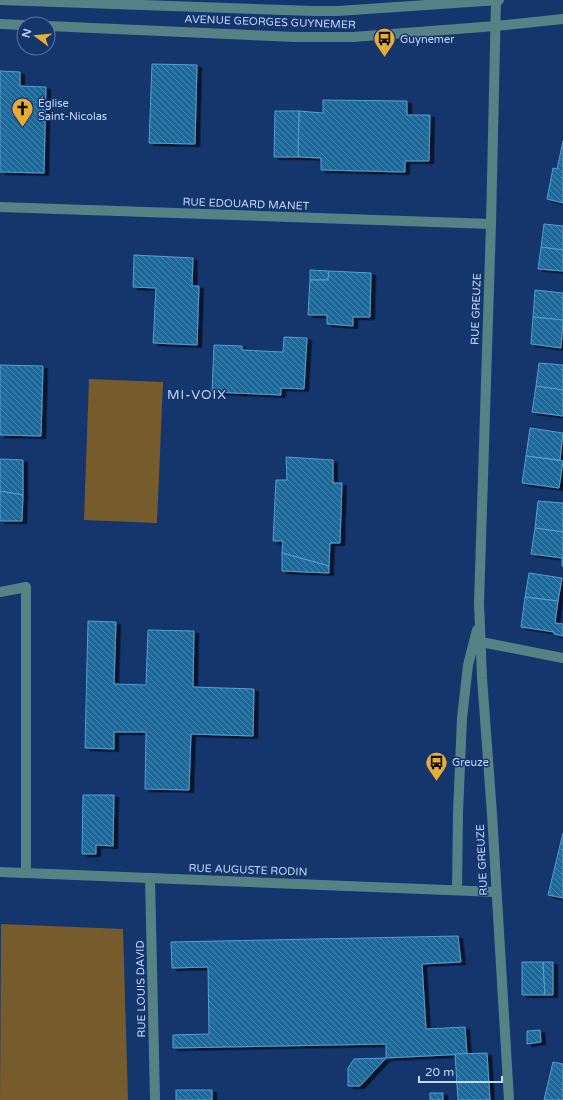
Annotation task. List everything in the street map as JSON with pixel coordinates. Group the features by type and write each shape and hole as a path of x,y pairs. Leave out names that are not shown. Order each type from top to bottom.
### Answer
{"street":[{"name":"AVENUE GEORGES GUYNEMER","path":"0,0 338,11 497,0"},
{"name":"RUE GREUZE","path":"497,0 480,619 509,1100"},
{"name":"AVENUE GEORGES GUYNEMER","path":"56,26 327,37 407,33 563,19"},
{"path":"0,24 16,25"},
{"name":"RUE EDOUARD MANET","path":"0,206 491,224"},
{"path":"0,592 26,587 26,873"},
{"name":"RUE GREUZE","path":"457,890 458,813 462,718 468,665 480,619"},
{"path":"481,642 563,658"},
{"name":"RUE AUGUSTE RODIN","path":"0,872 496,892"},
{"name":"RUE LOUIS DAVID","path":"150,878 155,1100"}],"shaded area":[{"path":"89,379 163,382 157,523 84,520"},
{"path":"1,924 123,929 128,1100 0,1100"}],"building":[{"path":"152,64 197,65 195,144 149,143"},
{"name":"Église Saint-Nicolas","path":"0,71 20,72 20,86 46,87 44,173 0,172"},
{"path":"323,100 407,101 407,115 430,115 429,161 405,161 405,172 321,170 321,158 298,157 299,111 323,113"},
{"path":"275,111 299,111 298,157 274,157"},
{"path":"563,141 563,203 547,199 553,168 557,169"},
{"path":"544,224 563,226 563,250 541,247"},
{"path":"541,247 563,250 563,271 538,269"},
{"path":"134,255 193,258 192,286 199,286 197,345 153,343 156,288 133,287"},
{"path":"310,270 329,271 328,280 310,280"},
{"path":"329,271 371,273 370,317 353,317 353,326 327,324 327,315 308,315 310,280 328,280"},
{"path":"535,290 563,293 563,320 533,317"},
{"path":"533,317 563,320 561,348 531,344"},
{"path":"284,337 307,338 304,389 281,388 281,395 212,392 214,345 242,346 242,350 283,352"},
{"path":"539,363 563,365 563,390 536,386"},
{"path":"0,365 43,366 41,436 0,435"},
{"path":"536,386 563,390 563,416 532,412"},
{"path":"530,428 563,433 560,460 526,456"},
{"path":"526,456 563,461 559,488 522,483"},
{"path":"286,457 333,460 333,483 342,483 340,543 330,543 329,566 282,553 283,541 273,541 276,480 287,480"},
{"path":"0,459 23,460 23,495 0,491"},
{"path":"0,491 23,495 22,521 0,521"},
{"path":"538,501 563,503 563,532 535,528"},
{"path":"535,528 563,532 563,567 562,558 531,554"},
{"path":"282,553 329,566 329,573 282,571"},
{"path":"529,573 562,578 558,601 525,597"},
{"path":"525,597 558,601 555,623 563,624 563,636 554,634 554,632 521,627"},
{"path":"88,621 116,622 114,684 146,685 148,630 194,631 193,687 254,689 253,736 191,734 189,790 145,789 146,732 114,732 114,749 85,748"},
{"path":"83,795 114,795 113,846 96,845 96,854 82,854"},
{"path":"563,833 563,898 548,895"},
{"path":"458,936 461,962 422,964 426,1029 465,1027 467,1054 386,1058 386,1044 173,1048 173,1035 209,1034 208,967 172,968 171,942"},
{"path":"522,962 543,962 545,995 522,995"},
{"path":"543,962 553,962 553,995 545,995"},
{"path":"540,1030 541,1042 527,1044 527,1031"},
{"path":"487,1053 490,1100 458,1100 455,1054"},
{"path":"386,1058 360,1086 348,1086 348,1068 354,1059"},
{"path":"553,1062 563,1064 563,1100 544,1100"},
{"path":"176,1090 212,1090 212,1100 176,1100"},
{"path":"430,1093 443,1093 443,1100 430,1100"}],"place":[{"name":"Guynemer","path":"384,58"},
{"name":"Église Saint-Nicolas","path":"22,128"},
{"name":"Greuze","path":"437,782"}],"district":[{"name":"MI-VOIX","path":"197,395"}]}
